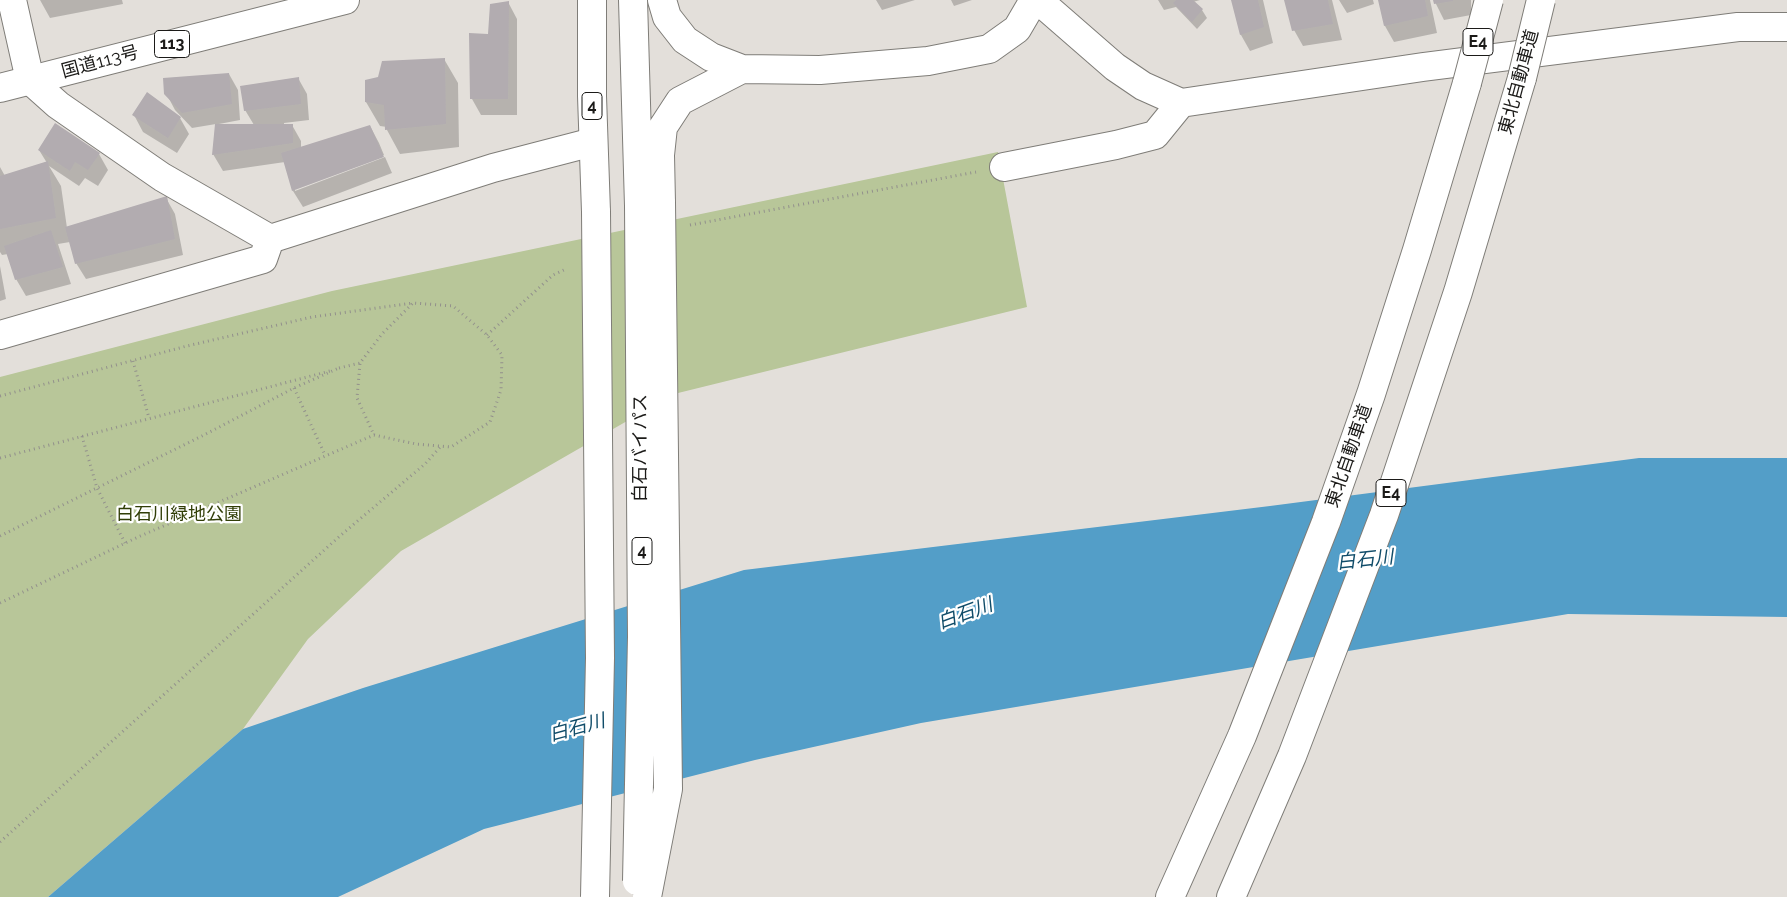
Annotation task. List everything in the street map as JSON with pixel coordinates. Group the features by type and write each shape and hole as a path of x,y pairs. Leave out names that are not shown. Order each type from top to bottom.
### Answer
{"main road":[{"path":"12,0 30,80 58,105 162,177 270,239 493,168 593,142"},
{"name":"国道113号","path":"0,88 289,7 345,0"},
{"path":"575,0 592,96"},
{"name":"4","path":"592,0 600,658 595,897"},
{"name":"白石バイパス","path":"633,0 650,204 636,897"},
{"path":"662,0 667,17 685,40 711,57 742,68 820,70 928,61 988,50 1017,29 1034,0"},
{"path":"1038,0 1115,67 1143,86 1182,103 1422,67 1738,27 1787,27"},
{"name":"東北自動車道","path":"1170,897 1242,736 1330,513 1417,250 1467,83 1489,0"},
{"name":"東北自動車道","path":"1231,897 1292,756 1384,515 1458,292 1522,78 1541,0"},
{"path":"647,897 668,789 650,204 660,155 663,127 680,102 742,68"},
{"path":"1004,167 1116,145 1155,135 1182,103"},
{"path":"0,335 263,259 270,239"}],"path":[{"path":"682,227 1004,167"},
{"path":"487,336 553,275 570,267"},
{"path":"374,435 357,398 360,363 382,334 413,303"},
{"path":"0,396 188,346 312,317 413,303 454,306 487,336 502,355 501,390 490,422 452,446 416,444 374,435 125,544 0,603"},
{"path":"133,361 149,418"},
{"path":"0,458 360,363"},
{"path":"0,536 204,435 294,388 339,368"},
{"path":"294,388 325,455"},
{"path":"82,436 97,488 125,544"},
{"path":"0,842 340,535 425,464 442,446"}],"green space":[{"name":"白石川緑地公園","path":"998,152 1027,307 674,394 401,551 308,639 243,729 48,897 0,897 0,377 332,291"}],"water":[{"name":"白石川","path":"1639,458 1787,458 1787,617 1568,614 921,723 755,760 484,829 338,897 48,897 243,729 363,688 744,570 1270,506"}],"building":[{"path":"1176,0 1193,0 1203,9 1192,22 1173,3"},
{"path":"1231,0 1258,0 1264,27 1240,35"},
{"path":"1284,0 1328,0 1333,24 1292,31"},
{"path":"1378,0 1425,0 1428,16 1384,26"},
{"path":"1433,0 1453,0 1453,1 1434,4"},
{"path":"509,1 508,99 470,99 469,33 488,34 490,4"},
{"path":"445,58 446,124 385,130 384,105 365,102 365,80 378,77 382,61"},
{"path":"229,73 232,104 182,113 164,94 163,78"},
{"path":"299,77 301,104 244,111 240,86"},
{"path":"147,92 181,117 168,138 132,115"},
{"path":"55,123 100,153 88,170 75,162 70,171 38,150"},
{"path":"215,124 293,124 293,143 212,155"},
{"path":"370,125 384,157 292,191 281,153"},
{"path":"48,161 56,218 0,229 0,176"},
{"path":"167,196 175,239 75,264 65,227"},
{"path":"51,230 63,267 15,280 4,246"}]}
